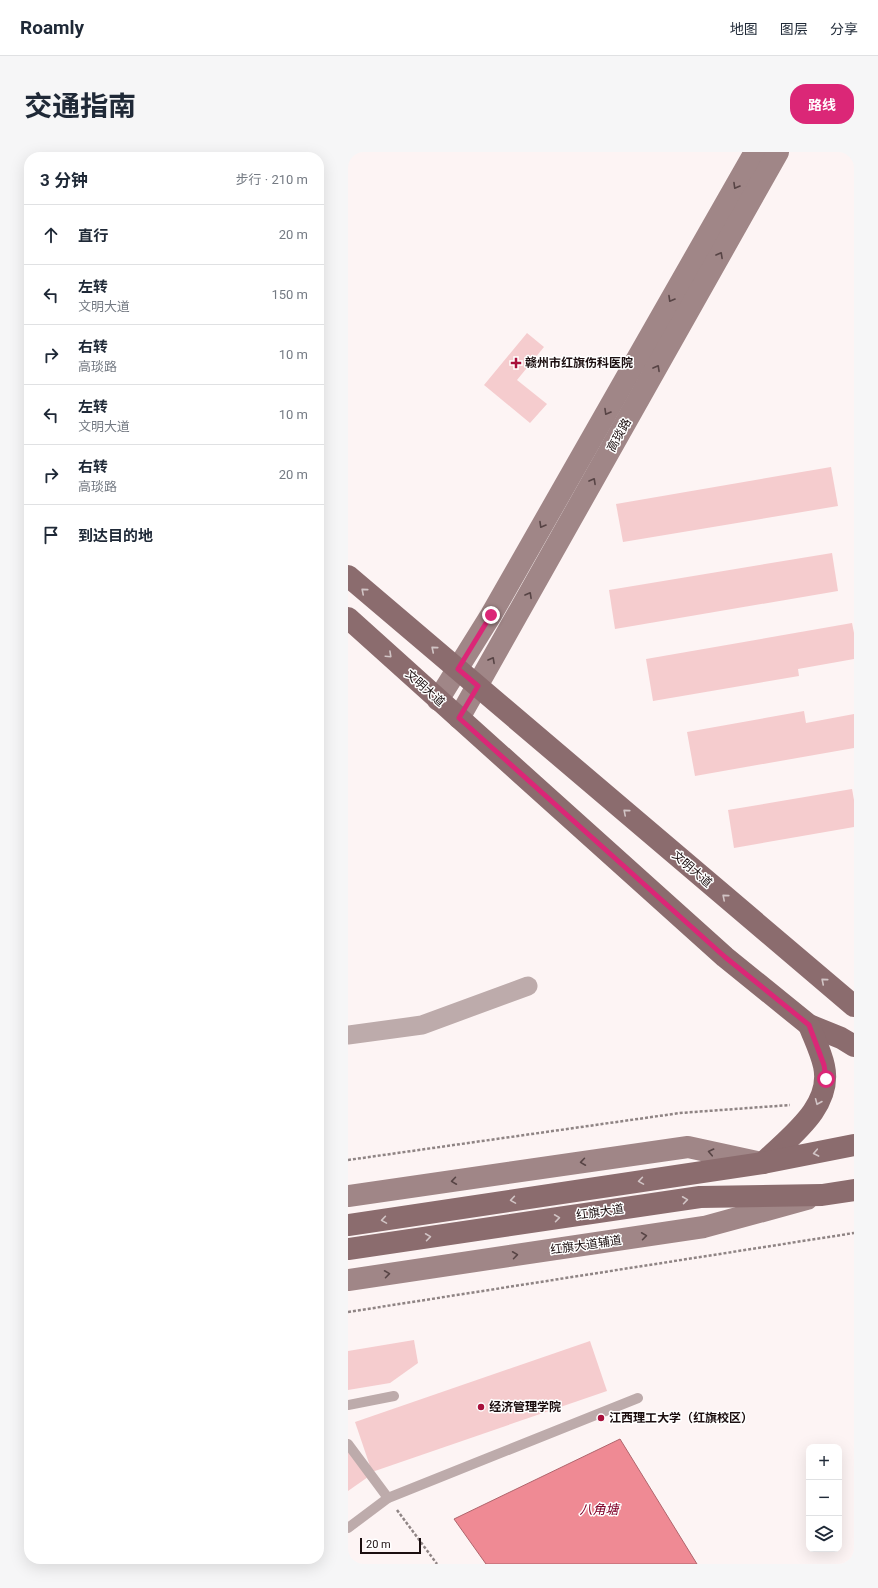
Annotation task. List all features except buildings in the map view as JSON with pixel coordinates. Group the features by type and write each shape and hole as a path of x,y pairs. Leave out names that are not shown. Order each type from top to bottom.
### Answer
{"main road":[{"name":"高琰路","path":"438,700 495,608 755,152"},
{"name":"高琰路","path":"459,718 778,152"},
{"name":"文明大道","path":"348,576 854,1006"},
{"name":"文明大道","path":"348,618 725,957 809,1025 841,1038 854,1046"},
{"path":"348,1196 688,1147 763,1163 810,1116 819,1103 826,1079 824,1065 809,1025"},
{"name":"红旗大道","path":"348,1225 763,1163 854,1145"},
{"name":"红旗大道","path":"348,1249 700,1198 822,1195 854,1190"},
{"path":"822,1195 854,1203"},
{"name":"红旗大道辅道","path":"348,1280 704,1227 822,1195"}],"street":[{"path":"348,1035 422,1025 528,986"}],"lane":[{"path":"348,1405 394,1396"},
{"path":"348,1528 388,1498 638,1398"},
{"path":"348,1444 388,1498"}],"path":[{"path":"348,1160 680,1113 819,1103"},
{"path":"348,1312 854,1233"},
{"path":"388,1498 437,1564"}],"water":[{"name":"八角塘","path":"620,1439 697,1564 486,1564 454,1519"}],"place":[{"name":"赣州市红旗伤科医院","path":"516,363"},
{"name":"经济管理学院","path":"481,1407"},
{"name":"江西理工大学（红旗校区）","path":"601,1418"}],"route":[{"path":"491,615 458,669 478,686 459,718 725,957 809,1025 824,1065 826,1079"}]}
